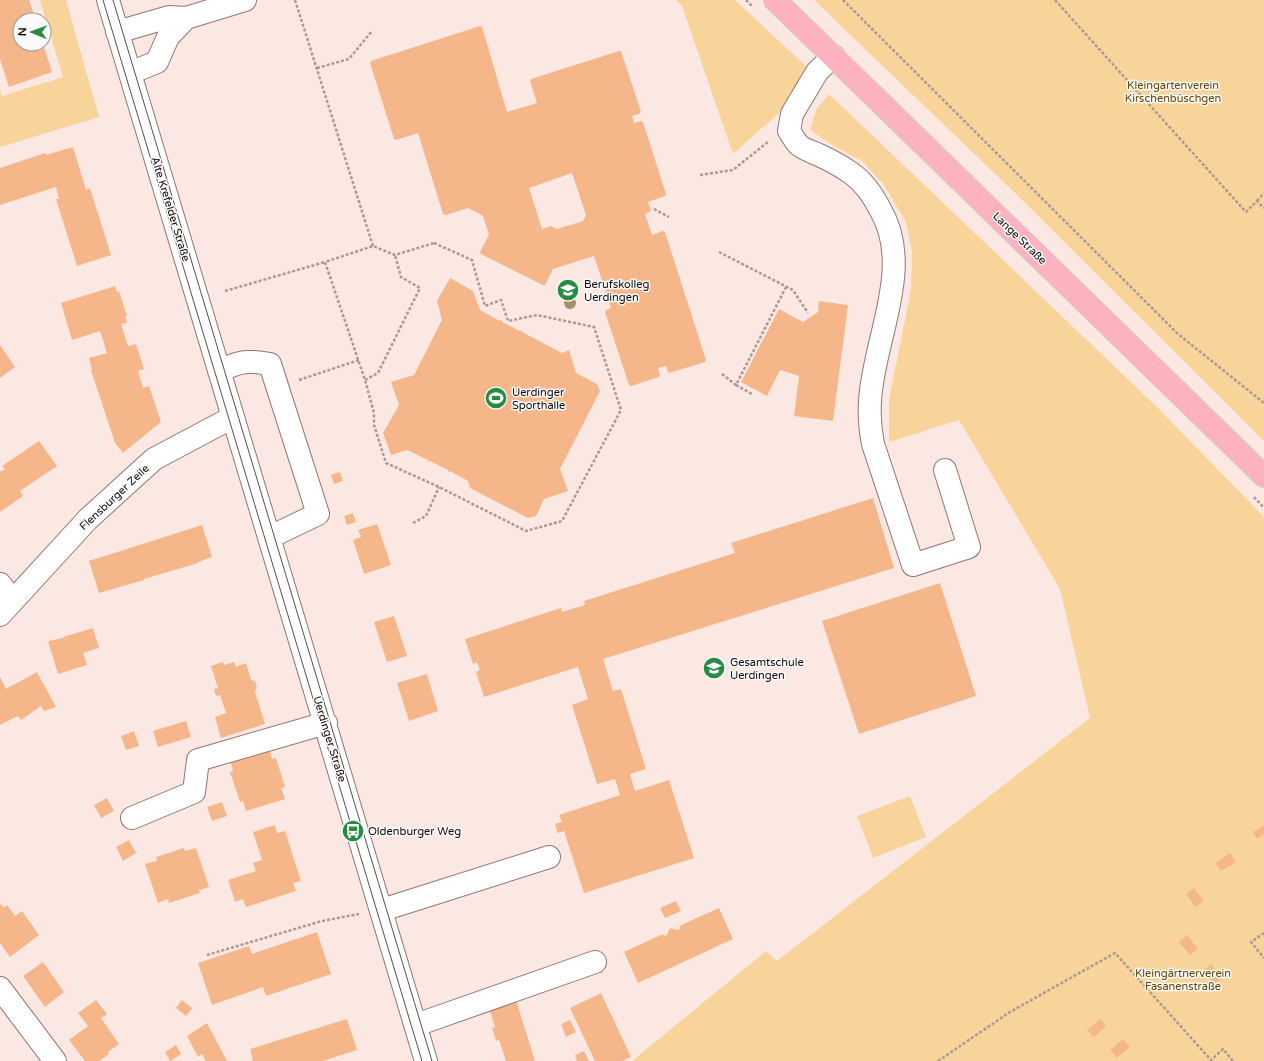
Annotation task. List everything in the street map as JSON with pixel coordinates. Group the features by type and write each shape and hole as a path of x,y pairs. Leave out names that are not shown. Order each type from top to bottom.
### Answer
{"main road":[{"name":"Lange Straße","path":"775,0 1264,476"}],"street":[{"name":"Alte Krefelder Straße","path":"108,0 233,417"},
{"path":"117,32 169,17 186,18 245,0"},
{"path":"130,73 157,62 168,37 186,18"},
{"path":"833,56 817,72 792,114 789,131 798,145 852,174 870,192 882,212 892,238 894,264 893,290 877,359 870,400 870,426 873,444 913,565 969,547 945,470"},
{"path":"220,371 236,363 256,362 270,364 318,514 270,538"},
{"name":"Uerdinger Straße","path":"233,417 326,723 426,1061"},
{"name":"Flensburger Zeile","path":"6,608 88,519 154,459 233,417"},
{"name":"Flensburger Zeile","path":"0,584 6,608"},
{"path":"132,818 194,792 198,760 326,723"},
{"path":"382,910 549,857"},
{"path":"416,1025 595,962"},
{"path":"0,988 55,1061"}],"path":[{"path":"295,0 373,246"},
{"path":"844,0 1178,334 1264,404"},
{"path":"1055,0 1246,212 1264,193"},
{"path":"317,68 349,59 372,31"},
{"path":"700,175 733,170 769,140 789,131"},
{"path":"1257,201 1264,208"},
{"path":"654,209 669,217"},
{"path":"225,291 325,262 373,246 395,255 434,243 472,260 485,306 501,300 508,321 537,316 594,327 621,410 562,521 526,531 439,487 386,463 374,426 374,413 359,360 325,262"},
{"path":"719,252 793,290 808,313"},
{"path":"365,380 378,373 420,288 401,278 395,255"},
{"path":"736,385 786,287"},
{"path":"309,377 359,360"},
{"path":"722,374 736,385 752,394"},
{"path":"413,523 426,516 439,487"},
{"path":"207,955 322,921 382,910"},
{"path":"1264,933 1251,942 1264,958"},
{"path":"938,1061 1010,1012 1115,953 1210,1061 1223,1049 1233,1061"}],"green space":[{"path":"40,0 66,0 99,117 0,147 0,89 2,96 63,77 52,40 52,12 44,12"},
{"path":"676,0 735,0 809,69 779,113 733,154 682,6"},
{"name":"Kleingartenverein Kirschenbüschgen","path":"814,0 1264,0 1264,441 1014,192"},
{"name":"Kleingärtnerverein Fasanenstraße","path":"829,94 1156,406 1264,517 1264,1061 632,1061 766,951 777,961 1090,718 1060,589 959,420 889,442 889,400 911,290 912,252 906,222 884,185 862,161 834,146 810,130 817,108"},
{"path":"910,796 926,837 873,858 857,816"}],"building":[{"path":"0,0 29,0 33,12 12,12 12,52 46,52 52,72 9,87 0,59"},
{"path":"480,26 482,27 507,112 537,103 530,81 531,79 621,51 641,112 632,116 634,123 641,121 643,122 666,194 665,196 648,202 651,210 645,214 652,235 663,231 665,232 706,360 705,362 669,373 666,366 658,368 660,375 659,377 631,386 629,385 605,312 611,308 594,256 553,269 545,285 543,285 481,254 480,252 489,235 483,216 468,208 446,215 443,214 418,133 396,140 394,139 370,63 371,61","holes":["572,173 586,215 583,221 557,229 551,226 542,229 529,188"]},
{"path":"73,147 86,190 90,188 111,255 77,266 56,199 59,199 56,187 0,205 0,168 45,153 46,155"},
{"name":"Uerdinger Sporthalle","path":"450,278 473,291 480,310 500,321 502,320 502,322 520,331 521,330 522,332 562,353 569,350 576,373 597,384 600,391 560,469 568,491 544,499 536,516 528,518 470,488 468,481 407,450 391,455 383,433 399,405 391,382 414,375 442,320 437,301"},
{"path":"115,286 117,292 119,291 127,316 125,317 127,323 121,324 128,346 136,344 144,369 138,371 143,388 149,386 161,422 123,453 115,443 91,370 89,358 107,353 100,331 72,340 61,303"},
{"path":"819,301 848,305 833,421 794,416 799,376 780,370 767,396 741,382 779,309 803,322 818,312"},
{"path":"0,345 15,367 0,378"},
{"path":"39,441 57,466 20,491 23,496 0,512 0,472 5,469 2,466"},
{"path":"340,472 343,481 334,484 331,475"},
{"path":"873,498 894,568 603,659 613,691 621,689 646,769 630,774 635,791 669,780 694,858 584,893 564,831 558,833 555,824 562,822 559,815 620,795 615,779 597,784 572,705 588,699 578,667 484,697 476,672 480,670 477,662 473,664 465,639 561,608 562,612 585,605 584,601 735,553 731,543"},
{"path":"353,513 356,522 347,525 344,516"},
{"path":"377,524 391,565 364,574 353,540 361,537 358,530"},
{"path":"202,525 212,557 198,563 99,593 89,561"},
{"path":"940,583 976,696 859,734 822,621"},
{"path":"394,616 407,656 387,662 374,622"},
{"path":"93,628 99,648 83,653 87,665 58,674 48,641 63,638"},
{"path":"223,662 224,665 234,662 236,667 246,663 251,680 255,681 257,688 255,692 265,724 221,738 215,717 226,713 220,695 216,696 214,689 218,688 211,666"},
{"path":"37,672 56,707 44,711 41,706 21,720 18,716 0,725 0,677 6,689"},
{"path":"427,674 438,711 409,721 397,683"},
{"path":"186,721 191,737 158,747 153,731"},
{"path":"134,731 139,746 126,750 121,736"},
{"path":"269,748 272,759 276,758 285,787 281,788 285,799 246,811 243,801 240,802 230,772 233,771 230,760"},
{"path":"107,798 114,811 101,818 94,805"},
{"path":"222,802 227,816 212,821 207,807"},
{"path":"275,825 277,833 285,831 301,881 293,883 296,891 246,907 243,899 235,902 228,880 256,871 253,863 262,860 253,832"},
{"path":"1264,825 1264,834 1257,839 1253,832"},
{"path":"129,840 136,853 123,861 116,847"},
{"path":"184,848 185,851 196,848 209,887 199,890 200,893 169,903 168,899 158,903 145,864 157,861 156,857"},
{"path":"1230,853 1236,862 1221,871 1215,863"},
{"path":"1194,888 1204,901 1196,907 1186,894"},
{"path":"676,901 681,911 665,918 660,908"},
{"path":"0,903 4,908 7,905 15,916 22,911 39,935 10,957 0,943"},
{"path":"719,908 733,939 638,983 624,952 663,934 664,936 667,935 670,928 677,930 681,929 679,926"},
{"path":"317,932 331,974 266,996 263,987 212,1005 198,963 249,946 252,954"},
{"path":"1187,935 1198,949 1190,955 1179,942"},
{"path":"43,962 64,992 45,1007 23,976"},
{"path":"1211,964 1222,978 1214,984 1203,971"},
{"path":"601,993 631,1057 622,1061 595,1061 570,1008"},
{"path":"96,1000 107,1014 101,1018 119,1044 99,1061 85,1061 69,1040 88,1026 78,1013"},
{"path":"182,1000 192,1008 186,1016 176,1008"},
{"path":"516,1000 535,1061 506,1061 499,1040 496,1041 492,1028 495,1027 489,1008"},
{"path":"347,1019 357,1050 323,1061 253,1061 250,1049"},
{"path":"1100,1019 1106,1026 1094,1037 1087,1030"},
{"path":"570,1020 576,1032 566,1037 561,1024"},
{"path":"207,1023 227,1061 206,1061 202,1054 198,1057 187,1036"},
{"path":"1123,1039 1130,1047 1117,1058 1110,1050"},
{"path":"176,1045 181,1054 170,1061 165,1052"},
{"path":"584,1051 589,1061 577,1061 575,1055"}],"tram line":[{"path":"103,0 422,1061"},
{"path":"113,0 432,1061"}],"place":[{"name":"Berufskolleg Uerdingen","path":"568,290"},
{"name":"Uerdinger Sporthalle","path":"496,398"},
{"name":"Gesamtschule Uerdingen","path":"714,668"},
{"name":"Oldenburger Weg","path":"353,831"}]}
